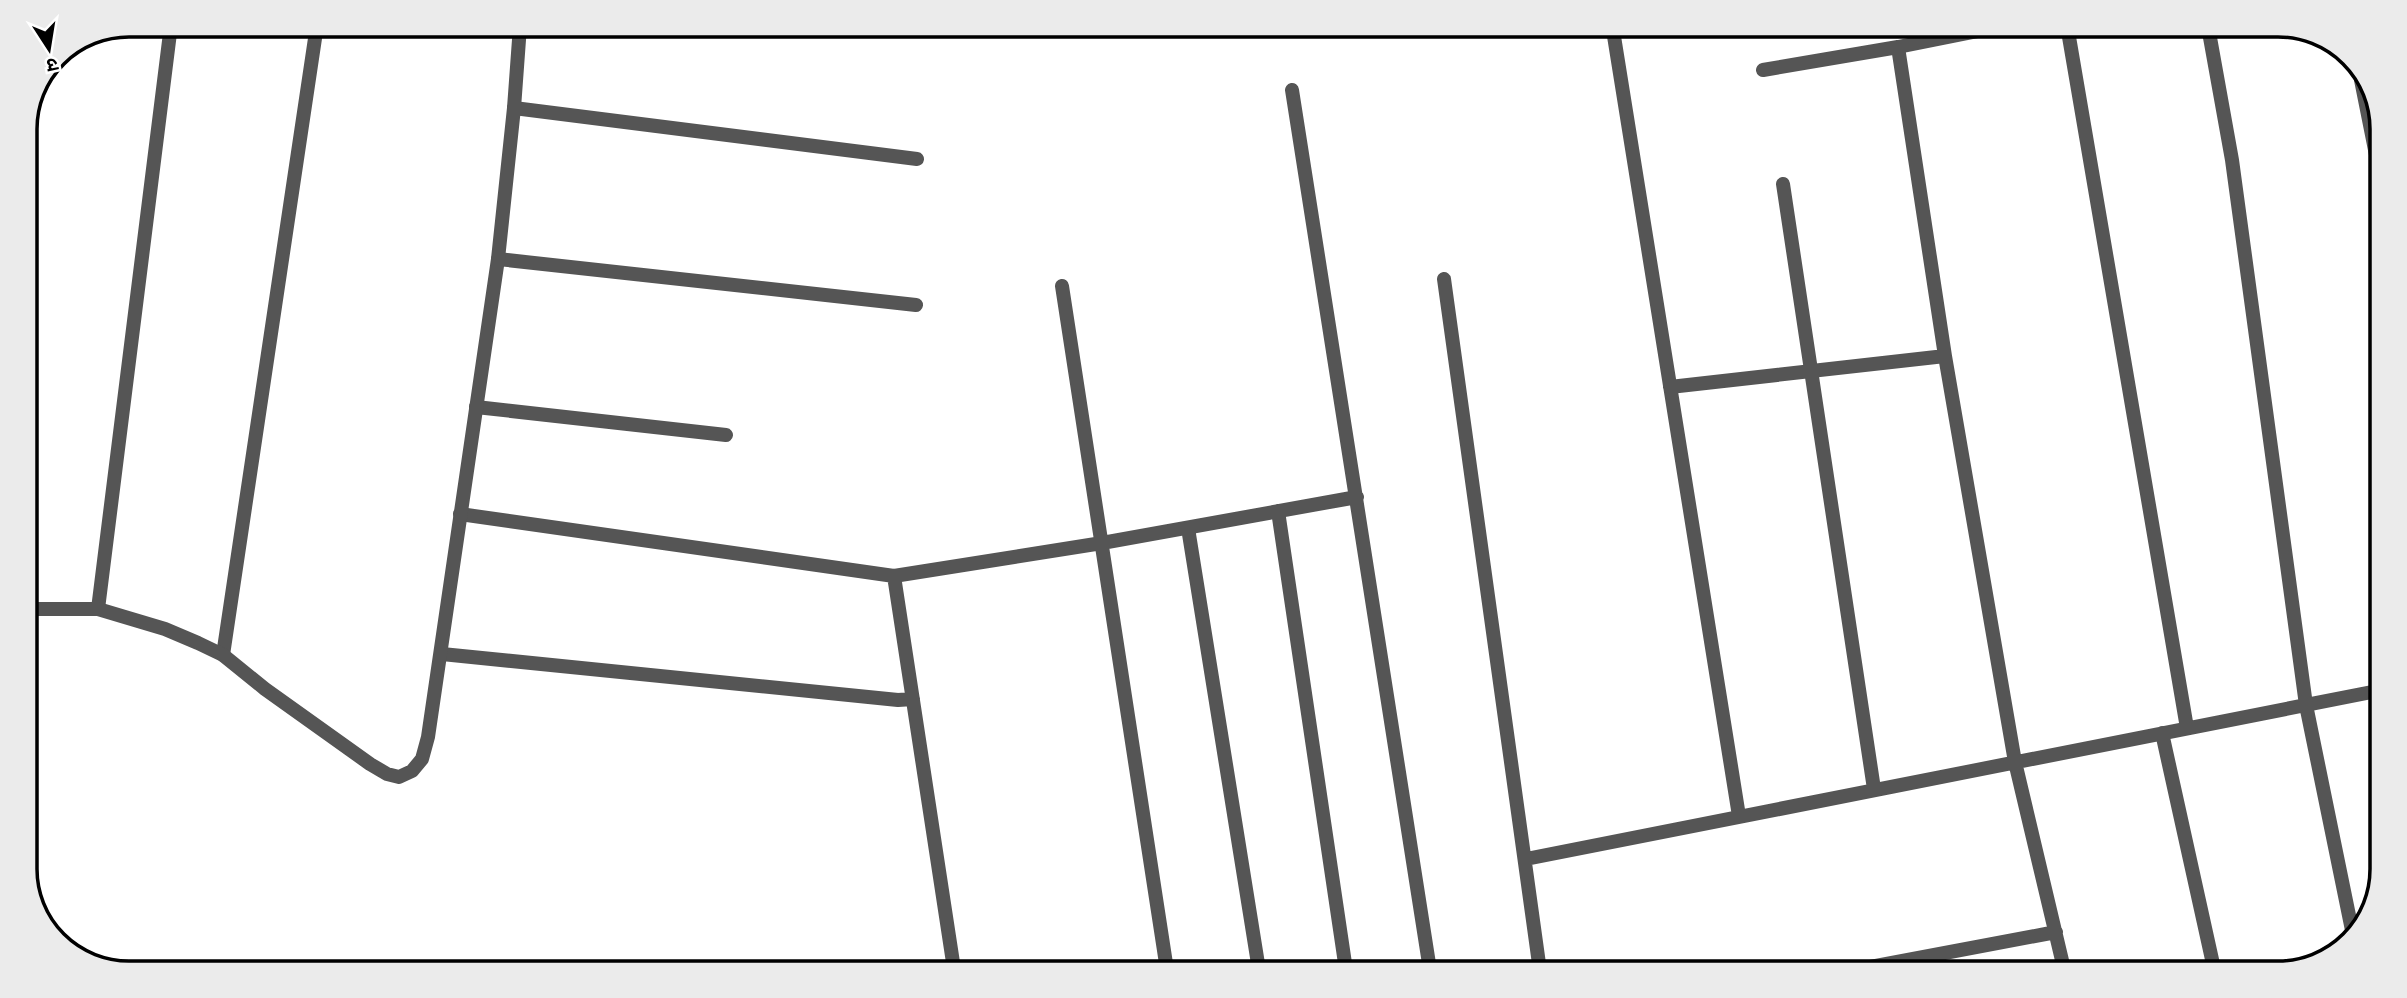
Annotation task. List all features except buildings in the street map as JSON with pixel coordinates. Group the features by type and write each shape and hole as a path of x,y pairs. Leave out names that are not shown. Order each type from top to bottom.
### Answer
{"street":[{"path":"98,609 170,37"},
{"path":"223,655 315,37"},
{"path":"37,609 98,609 165,629 223,655 265,689 387,774 399,777 412,771 422,759 428,737 442,654 498,259 519,37"},
{"path":"1614,37 1740,816"},
{"path":"1763,70 1948,37"},
{"path":"2069,37 2187,728"},
{"path":"2210,37 2232,160 2306,705 2351,925"},
{"path":"1898,47 1945,356 2015,762 2063,961"},
{"path":"1292,90 1357,497 1387,712 1428,961"},
{"path":"2365,99 2370,126"},
{"path":"514,108 917,159"},
{"path":"1783,184 1874,789"},
{"path":"498,259 916,305"},
{"path":"1444,279 1539,961"},
{"path":"1062,286 1166,961"},
{"path":"1670,387 1945,356"},
{"path":"476,407 726,435"},
{"path":"460,514 894,576 1102,543 1357,497"},
{"path":"1278,511 1345,961"},
{"path":"1188,528 1258,961"},
{"path":"894,576 953,961"},
{"path":"442,654 898,701 913,699"},
{"path":"1526,859 2370,692"},
{"path":"2162,733 2213,961"},
{"path":"1902,961 2056,932"}]}
